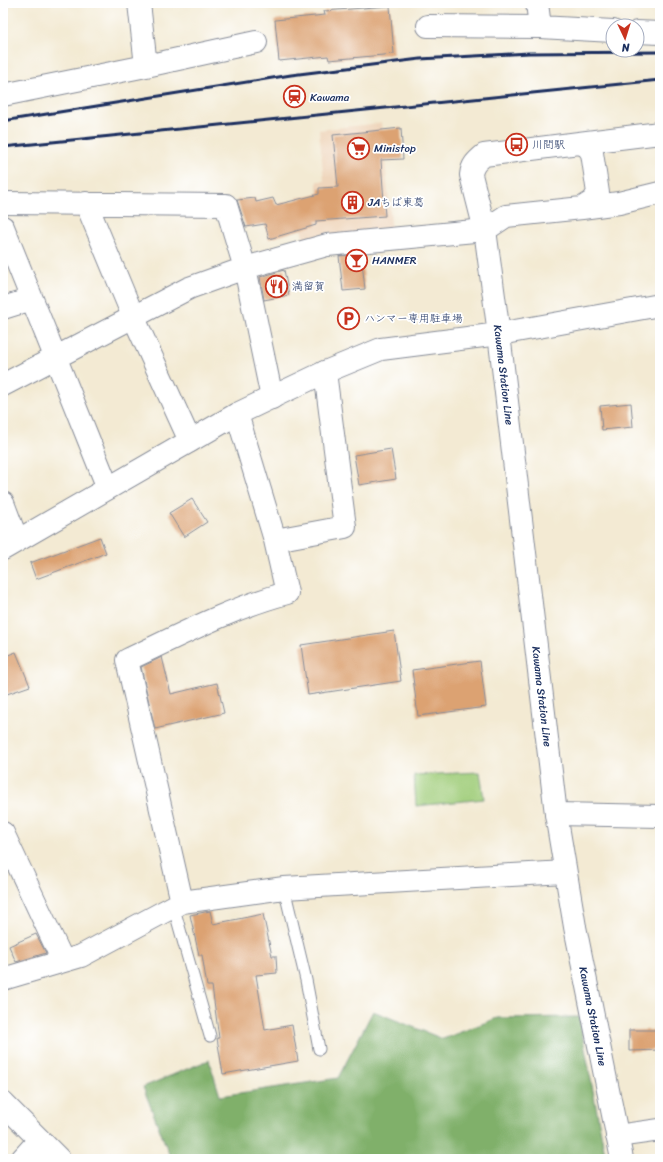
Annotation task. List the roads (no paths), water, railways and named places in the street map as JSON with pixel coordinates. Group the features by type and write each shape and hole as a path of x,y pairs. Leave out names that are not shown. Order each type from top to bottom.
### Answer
{"street":[{"path":"139,3 146,66"},
{"path":"537,3 540,27"},
{"path":"428,26 540,27 605,31"},
{"path":"645,32 660,33"},
{"path":"3,95 256,42"},
{"path":"579,144 660,133"},
{"path":"579,144 587,146 592,153 598,193 593,201 582,208"},
{"name":"Kawama Station Line","path":"579,144 484,155 477,161 472,169 471,175 485,230 499,334 556,814 565,872 622,1159"},
{"path":"3,385 189,288 245,268 328,245 485,230 506,216 619,203 660,193"},
{"path":"3,202 226,205 245,268 272,398"},
{"path":"86,203 133,316 190,441"},
{"path":"478,204 506,216"},
{"path":"3,227 108,488"},
{"path":"3,308 32,299"},
{"path":"3,503 10,544 237,414 325,372 381,349 499,334 660,305"},
{"path":"275,540 345,527 325,372"},
{"path":"178,904 127,660 214,619 258,601 288,593 275,540 237,414"},
{"path":"556,814 660,816"},
{"path":"3,834 63,961"},
{"path":"3,979 81,956 178,904 284,888 565,872"},
{"path":"3,1103 59,1159"},
{"path":"618,1136 660,1130"},
{"path":"22,1159 39,1140"}],"lane":[{"path":"284,888 306,980 319,1049"},
{"path":"178,904 210,1036"}],"railway":[{"path":"3,121 291,75 420,59 529,53 660,52"},
{"path":"3,147 660,80"}],"place":[{"name":"Kawama","path":"294,97"},
{"name":"川間駅","path":"517,144"},
{"name":"Ministop","path":"359,148"},
{"name":"JAちば東葛","path":"352,202"},
{"name":"HANMER","path":"356,260"},
{"name":"満留賀","path":"276,286"},
{"name":"ハンマー専用駐車場","path":"348,318"}]}
